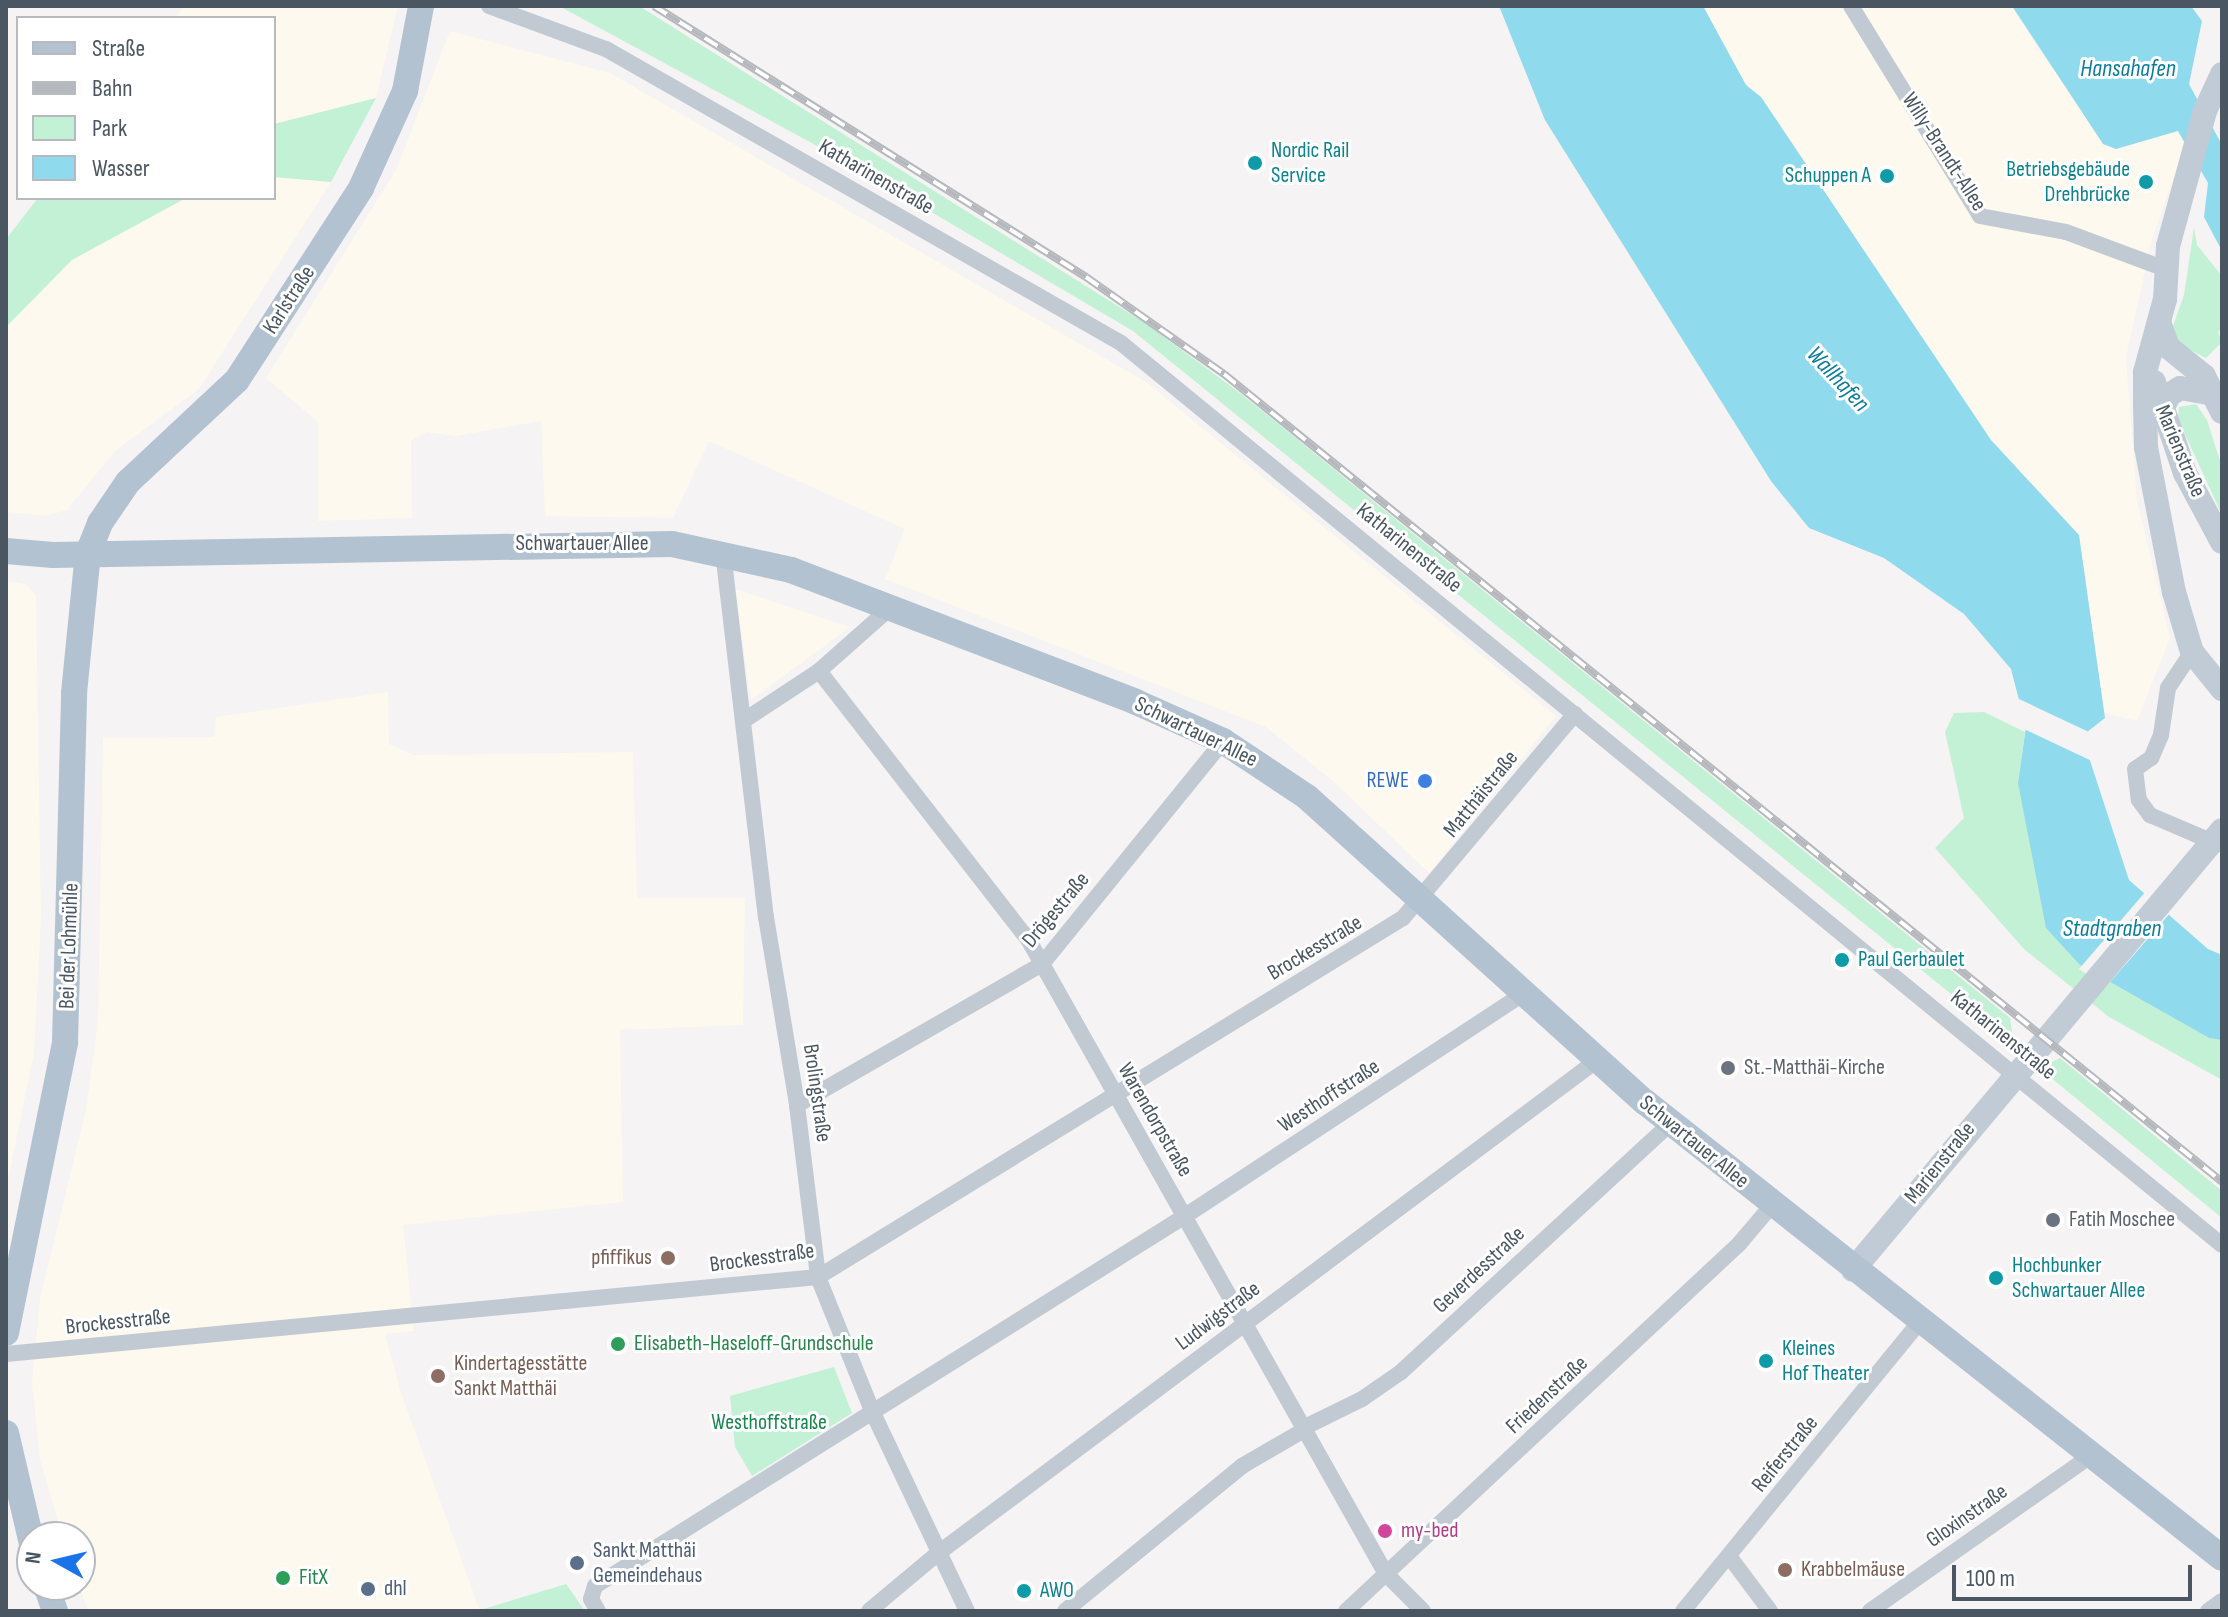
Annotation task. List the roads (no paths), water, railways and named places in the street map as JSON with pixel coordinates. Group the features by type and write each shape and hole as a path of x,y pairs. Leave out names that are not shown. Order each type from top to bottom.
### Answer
{"main road":[{"name":"Karlstraße","path":"88,553 100,523 128,482 237,380 361,188 405,91 421,6"},
{"path":"2222,74 2184,206 2152,356 2145,372 2146,447 2192,652 2222,689"},
{"path":"2209,117 2222,81"},
{"path":"2159,322 2168,347 2204,376 2218,403"},
{"name":"Marienstraße","path":"2152,356 2161,412 2185,473 2222,542"},
{"path":"2161,412 2169,395 2180,388 2218,403"},
{"path":"2159,515 2167,483 2185,473"},
{"name":"Schwartauer Allee","path":"6,551 88,553 608,542 723,552 791,570 1223,741 1307,797 1596,1061 1671,1123 2088,1458 2222,1558"},
{"name":"Bei der Lohmühle","path":"6,1333 65,1042 74,693 88,553"},
{"name":"Marienstraße","path":"1853,1270 2022,1064 2222,830"},
{"path":"6,1433 13,1508"}],"street":[{"name":"Katharinenstraße","path":"489,6 606,49 1121,343 1575,714 2022,1064 2222,1245"},
{"name":"Willy-Brandt-Allee","path":"1851,6 1980,216 2066,232 2168,270"},
{"name":"Brolingstraße","path":"723,552 766,917 797,1105 818,1277 873,1413 937,1554 967,1611"},
{"path":"743,721 819,671 890,608"},
{"path":"2192,652 2168,688 2161,735 2151,758 2135,769 2139,800 2150,815 2222,846"},
{"name":"Warendorpstraße","path":"819,671 1028,939 1386,1574 1423,1611"},
{"name":"Matthäistraße","path":"1421,902 1575,714"},
{"name":"Drögestraße","path":"797,1105 1042,964 1223,741"},
{"name":"Brockesstraße","path":"6,1354 818,1277 1385,931 1421,902"},
{"name":"Westhoffstraße","path":"598,1611 590,1593 1185,1216 1523,994"},
{"name":"Ludwigstraße","path":"869,1611 937,1554 1596,1061"},
{"name":"Geverdesstraße","path":"1065,1611 1242,1466 1303,1429 1362,1399 1401,1372 1671,1123"},
{"name":"Friedenstraße","path":"1346,1611 1739,1244 1772,1205"},
{"name":"Reiferstraße","path":"1683,1611 1919,1323"},
{"name":"Gloxinstraße","path":"1870,1611 2088,1458"},
{"path":"1729,1556 1770,1611"},
{"path":"2208,1611 2222,1601"}],"water":[{"path":"1499,6 1703,6 1746,85 1761,97 1991,440 2079,535 2105,718 2082,736 2129,880 2208,949 2222,955 2222,1040 2209,1038 2080,965 2046,928 2018,783 2026,727 2011,669 1964,614 1884,558 1809,528 1771,481 1545,120"},
{"name":"Hansahafen","path":"2012,6 2191,6 2202,21 2189,84 2222,145 2222,251 2204,217 2208,183 2178,131 2116,149 2103,144"}],"railway":[{"path":"654,6 1086,277 1224,374 2222,1182"}],"place":[{"name":"Nordic Rail Service","path":"1255,163"},
{"name":"Schuppen A","path":"1887,176"},
{"name":"Betriebsgebäude Drehbrücke","path":"2146,182"},
{"name":"REWE","path":"1425,781"},
{"name":"Paul Gerbaulet","path":"1842,960"},
{"name":"St.-Matthäi-Kirche","path":"1728,1068"},
{"name":"Fatih Moschee","path":"2053,1220"},
{"name":"pfiffikus","path":"668,1258"},
{"name":"Hochbunker Schwartauer Allee","path":"1996,1278"},
{"name":"Elisabeth-Haseloff-Grundschule","path":"618,1344"},
{"name":"Kleines Hof Theater","path":"1766,1361"},
{"name":"Kindertagesstätte Sankt Matthäi","path":"438,1376"},
{"name":"my-bed","path":"1385,1531"},
{"name":"Sankt Matthäi Gemeindehaus","path":"577,1563"},
{"name":"Krabbelmäuse","path":"1785,1570"},
{"name":"FitX","path":"283,1578"},
{"name":"dhl","path":"368,1589"},
{"name":"AWO","path":"1024,1591"}],"water label":[{"name":"Wallhafen","path":"1838,379"},
{"name":"Stadtgraben","path":"2112,929"}]}
